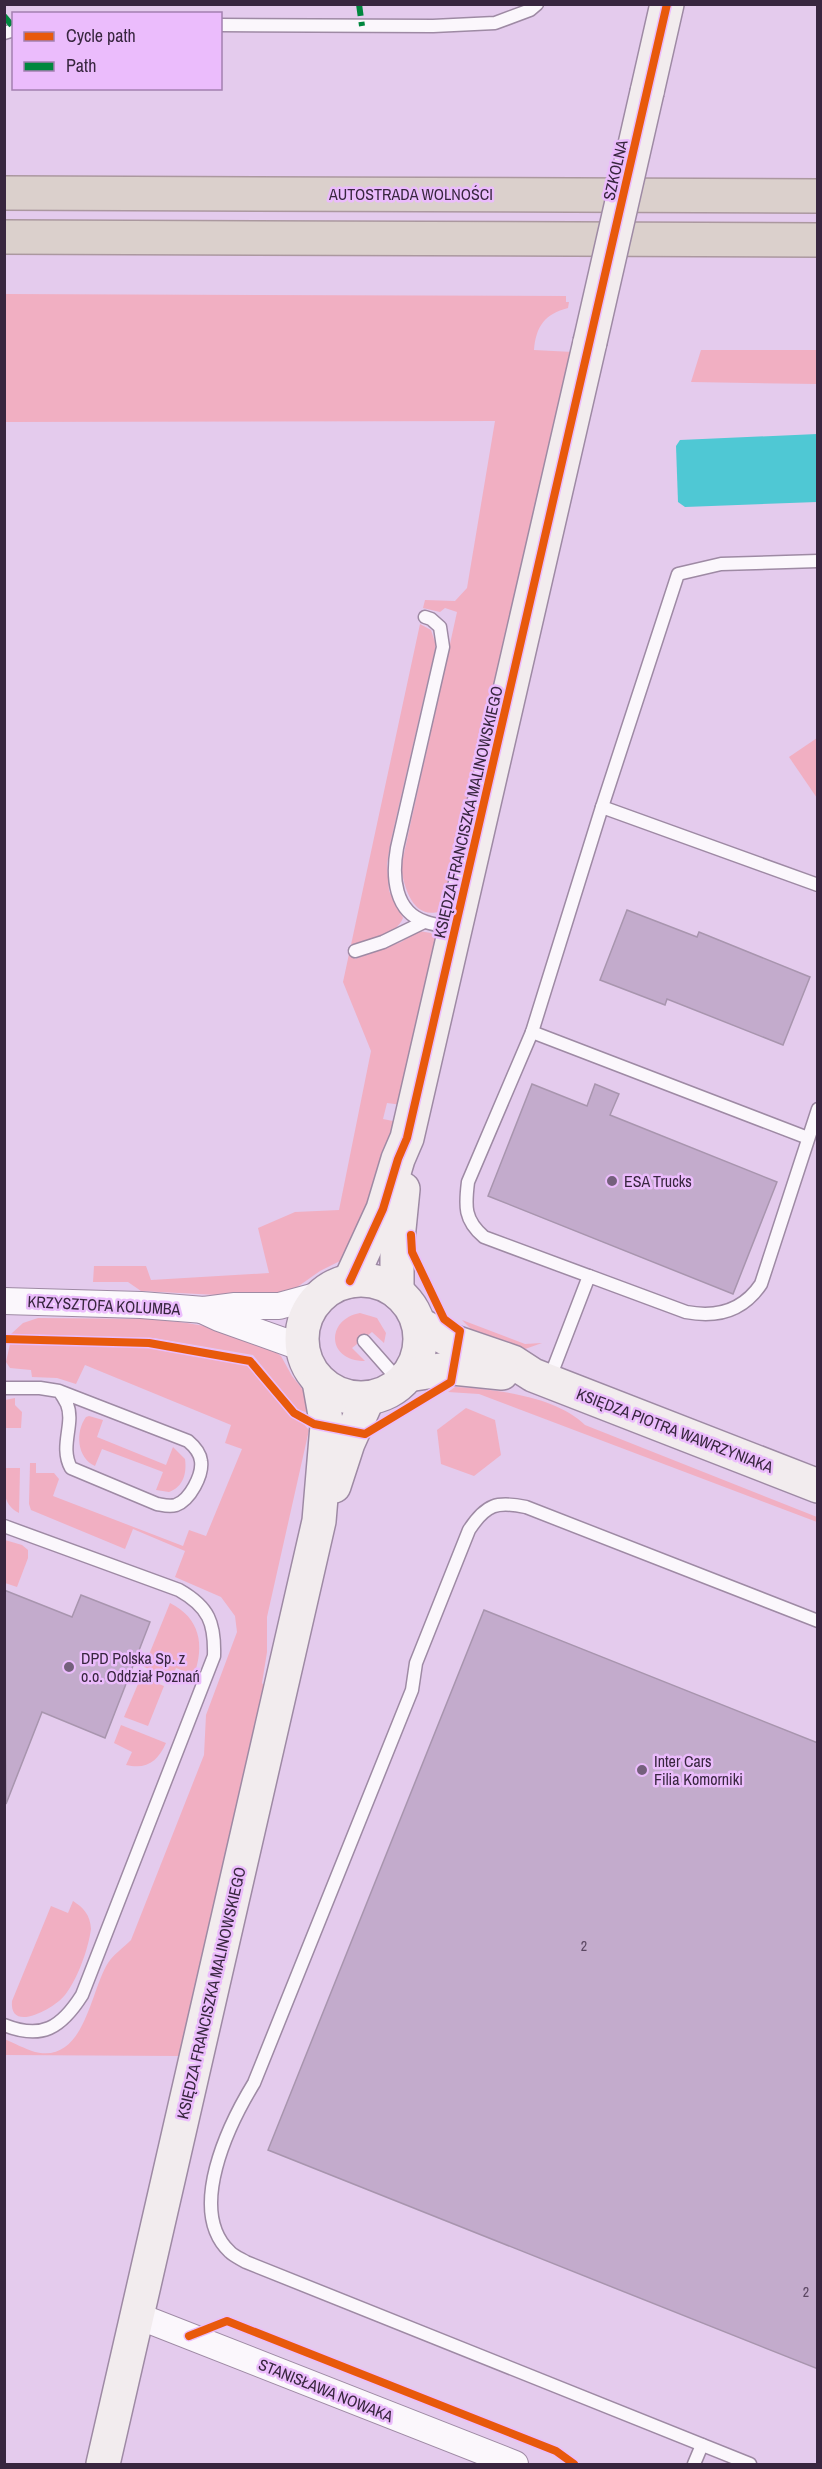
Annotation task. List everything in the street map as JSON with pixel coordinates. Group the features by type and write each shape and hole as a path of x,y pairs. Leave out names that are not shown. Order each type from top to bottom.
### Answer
{"highway":[{"name":"AUTOSTRADA WOLNOŚCI","path":"4,193 818,196"},
{"path":"4,237 818,240"}],"street":[{"name":"SZKOLNA","path":"590,342 667,4"},
{"name":"KSIĘDZA FRANCISZKA MALINOWSKIEGO","path":"337,1288 380,1217 407,1138 590,342"},
{"name":"KSIĘDZA FRANCISZKA MALINOWSKIEGO","path":"397,1292 397,1249 407,1161 407,1138"},
{"path":"365,1280 380,1283 397,1292 411,1306 419,1324 421,1343 416,1362 405,1379 384,1394 368,1398 352,1398 335,1392 319,1381 308,1366 303,1348 302,1333 313,1305 337,1288 365,1280"},
{"name":"KRZYSZTOFA KOLUMBA","path":"4,1301 141,1305 204,1310 250,1305 279,1306 337,1288"},
{"name":"KRZYSZTOFA KOLUMBA","path":"204,1310 219,1318 303,1348"},
{"name":"KSIĘDZA PIOTRA WAWRZYNIAKA","path":"419,1324 448,1340 513,1362 541,1378 818,1486"},
{"name":"KSIĘDZA PIOTRA WAWRZYNIAKA","path":"405,1379 453,1368 541,1378"},
{"name":"KSIĘDZA FRANCISZKA MALINOWSKIEGO","path":"104,2464 319,1521 327,1426 319,1381"},
{"name":"KSIĘDZA FRANCISZKA MALINOWSKIEGO","path":"319,1521 368,1398"},
{"name":"STANISŁAWA NOWAKA","path":"138,2316 515,2464"}],"lane":[{"path":"222,26 433,26 495,23 530,10 537,4"},
{"path":"818,561 721,564 678,574 532,1032 468,1182 467,1215 473,1227 484,1237 686,1312 718,1315 752,1298 761,1284 818,1109"},
{"path":"425,617 436,622 440,627 443,647 397,848 394,876 402,903 424,922 456,928"},
{"path":"602,807 818,885"},
{"path":"355,951 382,942 424,922"},
{"path":"532,1032 808,1138"},
{"path":"541,1378 589,1276"},
{"path":"364,1341 405,1379"},
{"path":"4,1388 40,1388 59,1392 188,1441 196,1449 201,1460 201,1469 192,1490 178,1505 167,1506 157,1504 71,1468 66,1451 69,1412 59,1392"},
{"path":"750,2464 246,2262 231,2253 221,2241 213,2223 211,2200 214,2179 236,2112 255,2083 412,1690 416,1663 469,1530 478,1516 491,1506 507,1503 526,1507 818,1621"},
{"path":"4,1526 179,1590 193,1598 205,1609 212,1624 214,1656 82,1995 62,2022 47,2030 33,2033 4,2025"},
{"path":"694,2464 702,2445"}],"shaded area":[{"path":"5,294 566,296 566,302 569,302 568,308 553,314 543,322 535,342 534,350 573,352 443,910 433,913 418,908 408,893 401,867 457,612 445,608 440,612 423,608 425,600 455,601 467,588 495,421 5,422"},
{"path":"701,350 817,350 817,384 691,382"},
{"path":"817,434 817,502 685,507 678,502 676,446 680,440"},
{"path":"420,624 431,630 436,645 387,864 389,891 403,918 388,933 351,945 355,959 401,942 419,931 431,933 436,940 402,1105 387,1103 383,1119 398,1122 390,1159 342,1260 320,1271 293,1290 276,1294 236,1296 141,1291 128,1282 93,1282 94,1266 146,1266 151,1280 269,1273 258,1228 295,1212 339,1210 371,1051 343,982"},
{"path":"817,738 817,798 789,757"},
{"path":"360,1313 377,1318 386,1333 384,1343 372,1332 352,1348 365,1361 352,1359 343,1354 337,1347 335,1339 336,1331 341,1323"},
{"path":"38,1318 153,1319 216,1328 267,1346 281,1356 304,1391 314,1415 297,1409 253,1355 154,1338 11,1334 23,1323"},
{"path":"462,1320 525,1344 542,1343 525,1349 475,1333"},
{"path":"10,1344 148,1347 247,1364 292,1418 301,1421 309,1430 267,1617 267,1652 262,1683 265,1687 181,2056 5,2055 4,2039 35,2052 52,2053 65,2047 84,2022 108,1963 131,1940 204,1755 206,1715 237,1632 235,1616 221,1597 175,1577 185,1551 133,1529 125,1549 31,1510 29,1504 30,1463 36,1463 36,1473 54,1473 59,1479 53,1496 183,1546 189,1530 206,1536 242,1449 225,1443 231,1425 85,1365 76,1384 57,1378 32,1377 31,1370 10,1368 6,1362"},
{"path":"455,1387 506,1392 558,1407 585,1425 817,1517 817,1522 479,1394 448,1392"},
{"path":"15,1398 15,1405 22,1412 21,1428 5,1428 5,1400"},
{"path":"466,1408 495,1420 501,1455 474,1476 441,1464 437,1430"},
{"path":"89,1416 103,1420 97,1437 166,1465 173,1447 185,1459 185,1475 178,1487 169,1492 156,1490 163,1472 102,1449 95,1466 89,1462 81,1451 79,1437 82,1423"},
{"path":"5,1468 20,1468 19,1513 6,1500"},
{"path":"5,1540 22,1545 28,1550 28,1558 17,1587 5,1583"},
{"path":"170,1603 188,1616 197,1633 199,1653 194,1675 176,1668 172,1678 144,1667"},
{"path":"141,1677 164,1686 148,1726 124,1717"},
{"path":"121,1725 166,1743 151,1763 140,1766 126,1765 132,1752 114,1743"},
{"path":"73,1901 86,1912 91,1929 88,1946 78,1972 65,1995 52,2006 34,2015 18,2016 13,2011 12,2001 51,1906 68,1913"}],"building":[{"path":"627,910 697,937 699,932 810,977 783,1045 667,999 665,1005 600,980"},
{"name":"ESA Trucks","path":"532,1084 587,1106 595,1084 619,1094 610,1115 777,1182 733,1294 488,1196"},
{"name":"DPD Polska Sp. z o.o. Oddział Poznań","path":"4,1590 72,1617 81,1595 150,1622 105,1738 42,1712 6,1804"},
{"path":"484,1610 818,1743 818,2369 268,2150"}],"marked path":[{"path":"359,4 362,26"},
{"path":"4,16 12,26"}],"cycle path":[{"path":"350,1281 383,1209 398,1159 407,1138 667,4"},
{"path":"4,1339 149,1343 250,1361 294,1413 314,1424 365,1434 451,1382 460,1331 444,1319 412,1252 411,1235"},
{"path":"189,2336 227,2321 556,2451 574,2464"}],"place":[{"name":"ESA Trucks","path":"612,1181"},
{"name":"DPD Polska Sp. z o.o. Oddział Poznań","path":"69,1667"},
{"name":"Inter Cars Filia Komorniki","path":"642,1770"}]}
